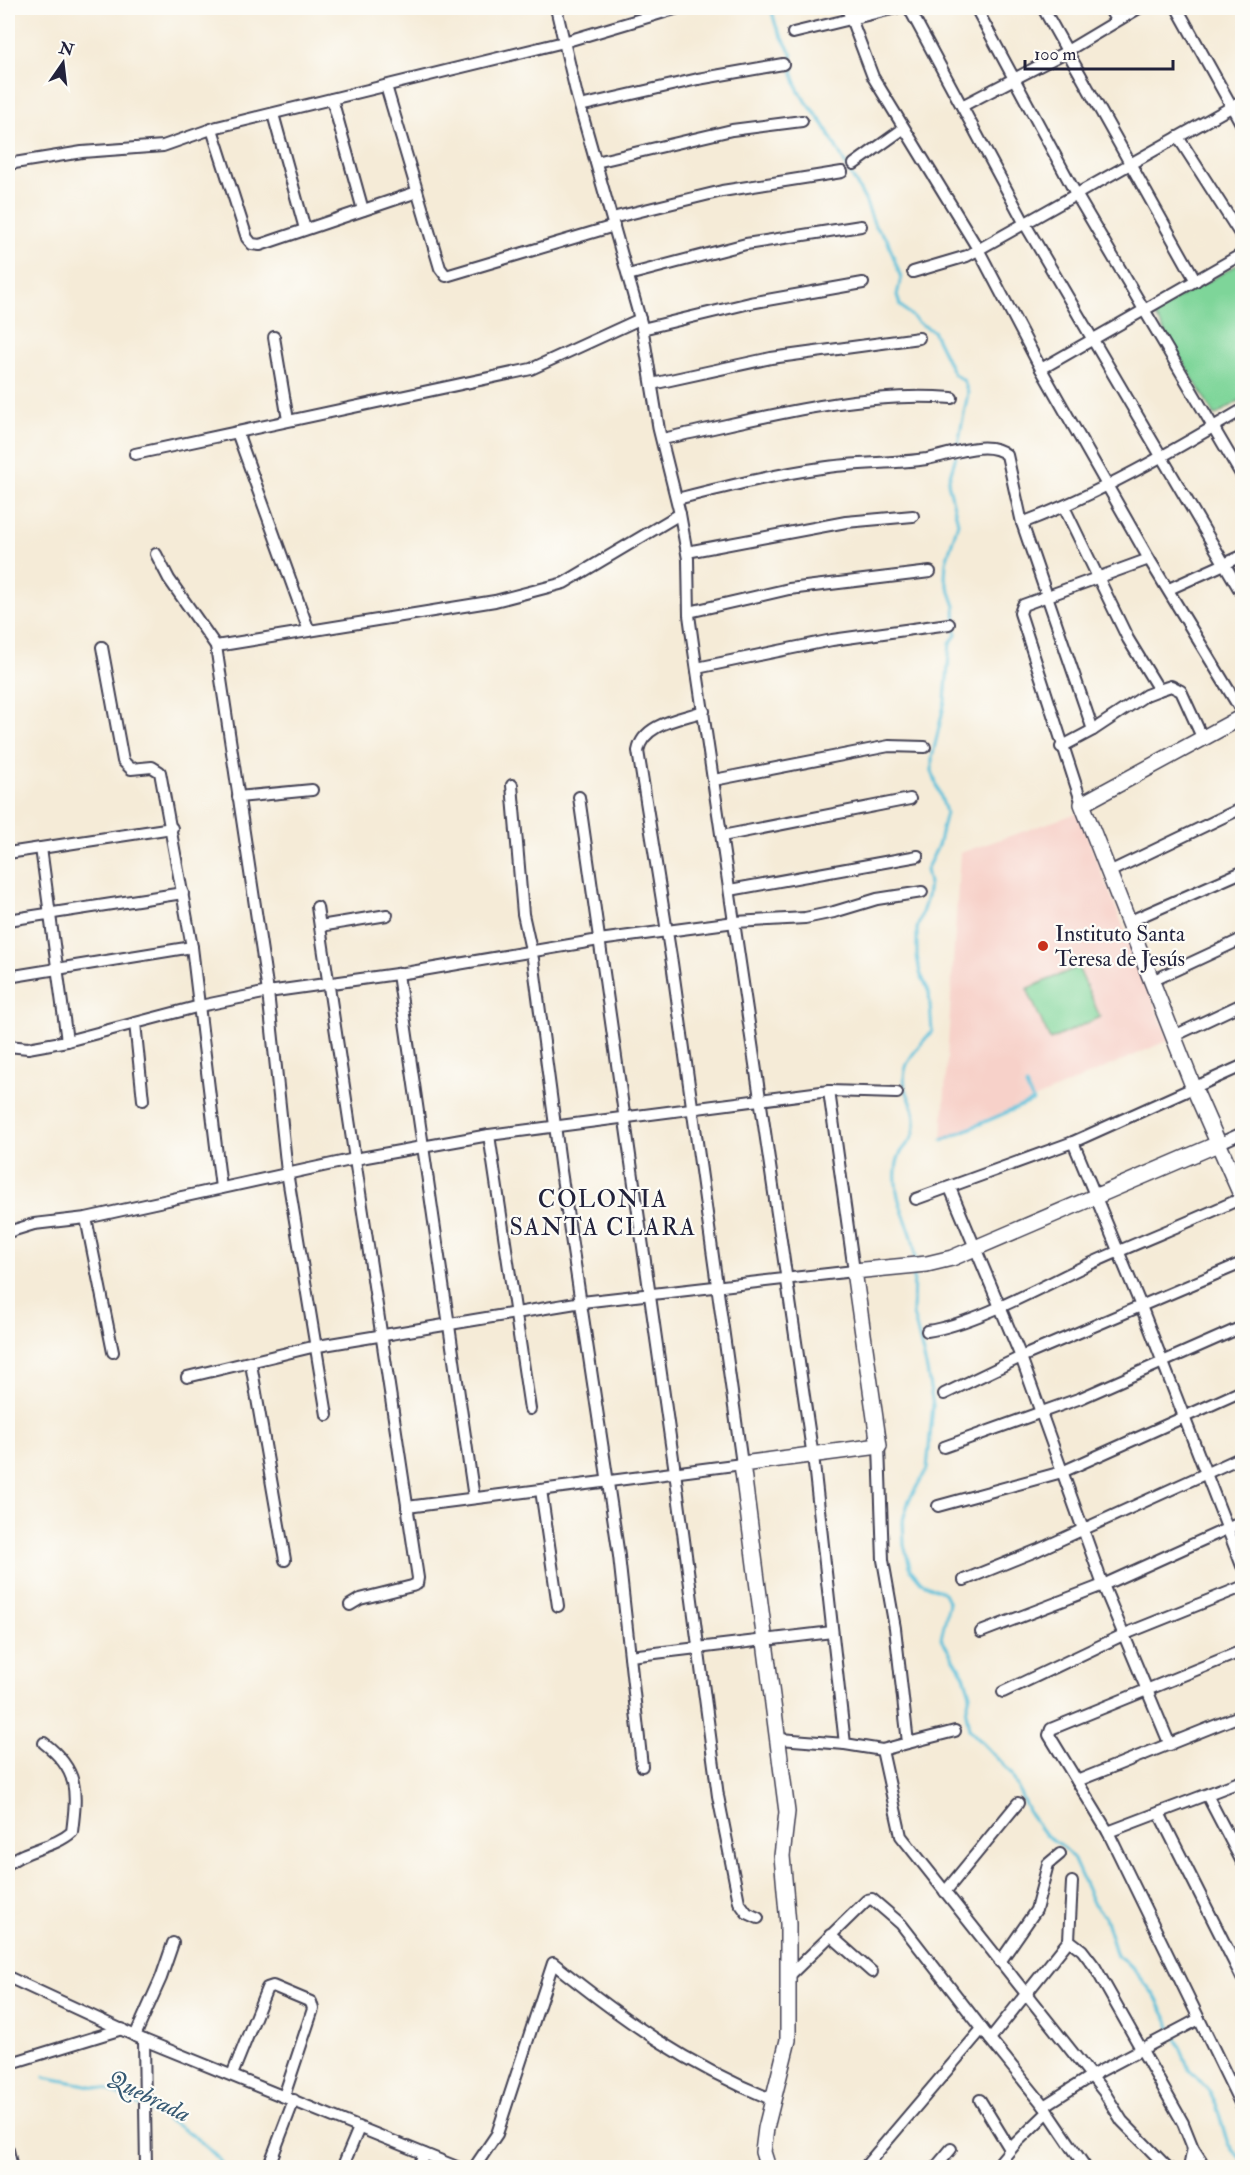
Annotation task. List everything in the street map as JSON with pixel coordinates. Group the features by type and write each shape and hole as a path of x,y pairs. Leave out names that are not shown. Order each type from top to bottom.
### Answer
{"street":[{"path":"556,8 580,106 641,324 662,439 687,552 689,612 812,1455 845,1744"},
{"path":"8,164 82,152 163,146 212,129 564,42 678,8"},
{"path":"847,8 873,77 978,249 1041,369 1149,559 1242,711"},
{"path":"793,33 896,8"},
{"path":"909,8 1025,224 1242,594"},
{"path":"976,8 1076,194 1242,476"},
{"path":"1043,8 1196,281"},
{"path":"1109,8 1116,20"},
{"path":"962,106 1066,52 1139,8"},
{"path":"1178,8 1242,125"},
{"path":"580,106 698,79 783,64"},
{"path":"386,86 440,268 446,276 613,222 722,191 842,172"},
{"path":"332,99 363,210"},
{"path":"914,272 968,256 1242,101"},
{"path":"273,114 305,230"},
{"path":"596,162 732,130 802,121"},
{"path":"212,129 247,238 252,244 260,245 417,192"},
{"path":"854,164 903,129"},
{"path":"1178,137 1242,237"},
{"path":"628,275 746,244 861,226"},
{"path":"1041,369 1242,254"},
{"path":"135,454 531,369 641,324 863,283"},
{"path":"274,337 288,420"},
{"path":"652,384 771,358 919,339"},
{"path":"662,439 862,401 912,395 952,398"},
{"path":"1022,524 1065,507 1161,459 1242,410"},
{"path":"237,432 309,631"},
{"path":"677,499 755,479 823,467 927,459 986,447 999,449 1007,455 1022,524 1093,730"},
{"path":"1065,507 1128,639 1159,690"},
{"path":"216,646 495,601 564,583 680,514"},
{"path":"687,552 835,524 914,516"},
{"path":"156,554 169,579 216,646 268,992 287,1174 327,1415"},
{"path":"1169,589 1242,556"},
{"path":"927,1331 941,1329 998,1306 1242,1198 1194,1086 1082,804 1061,747 1020,613 1023,605 1149,559"},
{"path":"689,612 789,589 930,572"},
{"path":"697,668 832,640 949,624"},
{"path":"102,647 123,761 131,770 157,768 172,828 200,1006 221,1188"},
{"path":"1061,747 1093,730 1146,695 1170,686 1181,691 1202,737"},
{"path":"704,711 647,731 640,742 638,751 667,931 742,1464 780,1739 787,1812 782,1856 788,1924 788,2040 771,2099 763,2152 768,2168"},
{"path":"1082,804 1242,717"},
{"path":"714,780 889,746 925,747"},
{"path":"512,785 523,914 532,953 608,1481 642,1766"},
{"path":"238,796 312,790"},
{"path":"579,797 730,1870 739,1902 747,1913 758,1918"},
{"path":"722,836 910,799"},
{"path":"1109,872 1242,807"},
{"path":"8,853 172,828"},
{"path":"41,848 67,1041"},
{"path":"730,890 918,856"},
{"path":"1128,922 1242,872"},
{"path":"8,1046 28,1048 67,1041 200,1006 268,992 532,953 599,940 735,922 804,918 877,899 922,892"},
{"path":"8,920 183,893"},
{"path":"317,907 417,1584 360,1599 350,1605"},
{"path":"320,926 387,915"},
{"path":"1152,981 1242,939"},
{"path":"8,977 192,948"},
{"path":"398,974 474,1498"},
{"path":"1174,1036 1242,1004"},
{"path":"135,1023 143,1100"},
{"path":"916,1199 1073,1142 1242,1066"},
{"path":"829,1091 879,1446 882,1473 879,1506 883,1560 895,1628 908,1743"},
{"path":"8,1232 34,1224 86,1218 287,1174 489,1135 829,1091 897,1093"},
{"path":"187,1377 251,1364 316,1346 582,1302 915,1265 952,1258 1242,1133"},
{"path":"489,1135 530,1409"},
{"path":"1073,1142 1141,1306 1242,1566"},
{"path":"950,1188 1021,1357 1103,1585 1170,1745"},
{"path":"86,1218 113,1352"},
{"path":"944,1394 1021,1357 1242,1263"},
{"path":"944,1448 1042,1413 1242,1327"},
{"path":"251,1364 285,1560"},
{"path":"938,1506 1062,1472 1242,1391"},
{"path":"407,1507 879,1446"},
{"path":"964,1580 1242,1457"},
{"path":"541,1490 558,1606"},
{"path":"981,1632 1103,1585 1242,1522"},
{"path":"1003,1692 1125,1634 1242,1587"},
{"path":"630,1656 832,1632"},
{"path":"1242,1651 1051,1729 1050,1741 1108,1832 1199,2019 1239,2091 1242,2107"},
{"path":"1077,1781 1242,1715"},
{"path":"780,1739 845,1744 882,1750 955,1731"},
{"path":"8,1864 15,1857 29,1854 72,1832 75,1781 62,1756 44,1743"},
{"path":"882,1750 901,1836 1091,2076 1122,2121 1168,2168"},
{"path":"1108,1832 1242,1781"},
{"path":"1208,1795 1242,1862"},
{"path":"945,1892 1018,1803"},
{"path":"1159,1813 1242,1978"},
{"path":"1000,1962 1036,1910 1048,1864 1060,1854"},
{"path":"990,2039 1069,1940 1072,1882"},
{"path":"787,1978 867,1900 872,1899 901,1924 1046,2109 1086,2168"},
{"path":"830,1935 872,1972"},
{"path":"1069,1940 1082,1950 1095,1968 1206,2168"},
{"path":"146,2168 145,2092 140,2038 173,1943"},
{"path":"474,2168 497,2134 553,1963 629,2023 663,2045 731,2083 771,2099"},
{"path":"8,1977 140,2038 459,2168"},
{"path":"232,2075 267,1988 273,1986 311,2002 313,2009 268,2168"},
{"path":"995,2168 1046,2109 1091,2076 1199,2019"},
{"path":"8,2064 122,2029"},
{"path":"864,2168 982,2029"},
{"path":"980,2100 1010,2149"},
{"path":"342,2168 359,2128"},
{"path":"1189,2168 1193,2148"},
{"path":"935,2168 951,2149"},
{"path":"8,2150 12,2168"},
{"path":"417,2168 424,2154"}],"shaded area":[{"name":"Instituto Santa Teresa de Jesús","path":"1078,813 1169,1040 942,1139 960,853"}],"green space":[{"path":"1242,262 1242,399 1215,416 1153,312"},
{"path":"1078,967 1100,1017 1050,1040 1027,989"}],"waterway":[{"path":"771,8 776,26 792,55 793,74 799,92 824,125 865,200 875,226 887,239 901,278 897,295 900,305 919,323 933,331 954,374 964,381 968,393 957,449"},
{"path":"915,1261 911,1233 896,1187 896,1172 900,1154 915,1131 914,1114 905,1085 906,1068 913,1053 932,1031 929,992 920,973 917,956 917,929 927,897 929,883 926,870 938,846 946,812 932,771 932,758 945,701 950,643 956,635 955,606 945,578 946,562 958,523 948,482 956,456"},
{"path":"943,1140 1033,1101 1026,1086"},
{"path":"914,1271 913,1314 933,1405 927,1469 909,1500 903,1520 904,1545 911,1570 921,1582 944,1593 949,1603 941,1638 964,1675 970,1694 966,1712 969,1729 1011,1773 1029,1813 1045,1835 1061,1845 1073,1858 1094,1905 1105,1917 1117,1956 1133,1968 1155,1996 1172,2029"},
{"path":"1175,2035 1189,2069 1210,2092 1216,2104 1228,2144 1242,2160"},
{"name":"Quebrada","path":"44,2077 107,2089 142,2107"},
{"name":"Quebrada","path":"148,2110 200,2141 225,2168"}],"place":[{"name":"Instituto Santa Teresa de Jesús","path":"1043,946"}],"district":[{"name":"COLONIA SANTA CLARA","path":"603,1213"}]}
